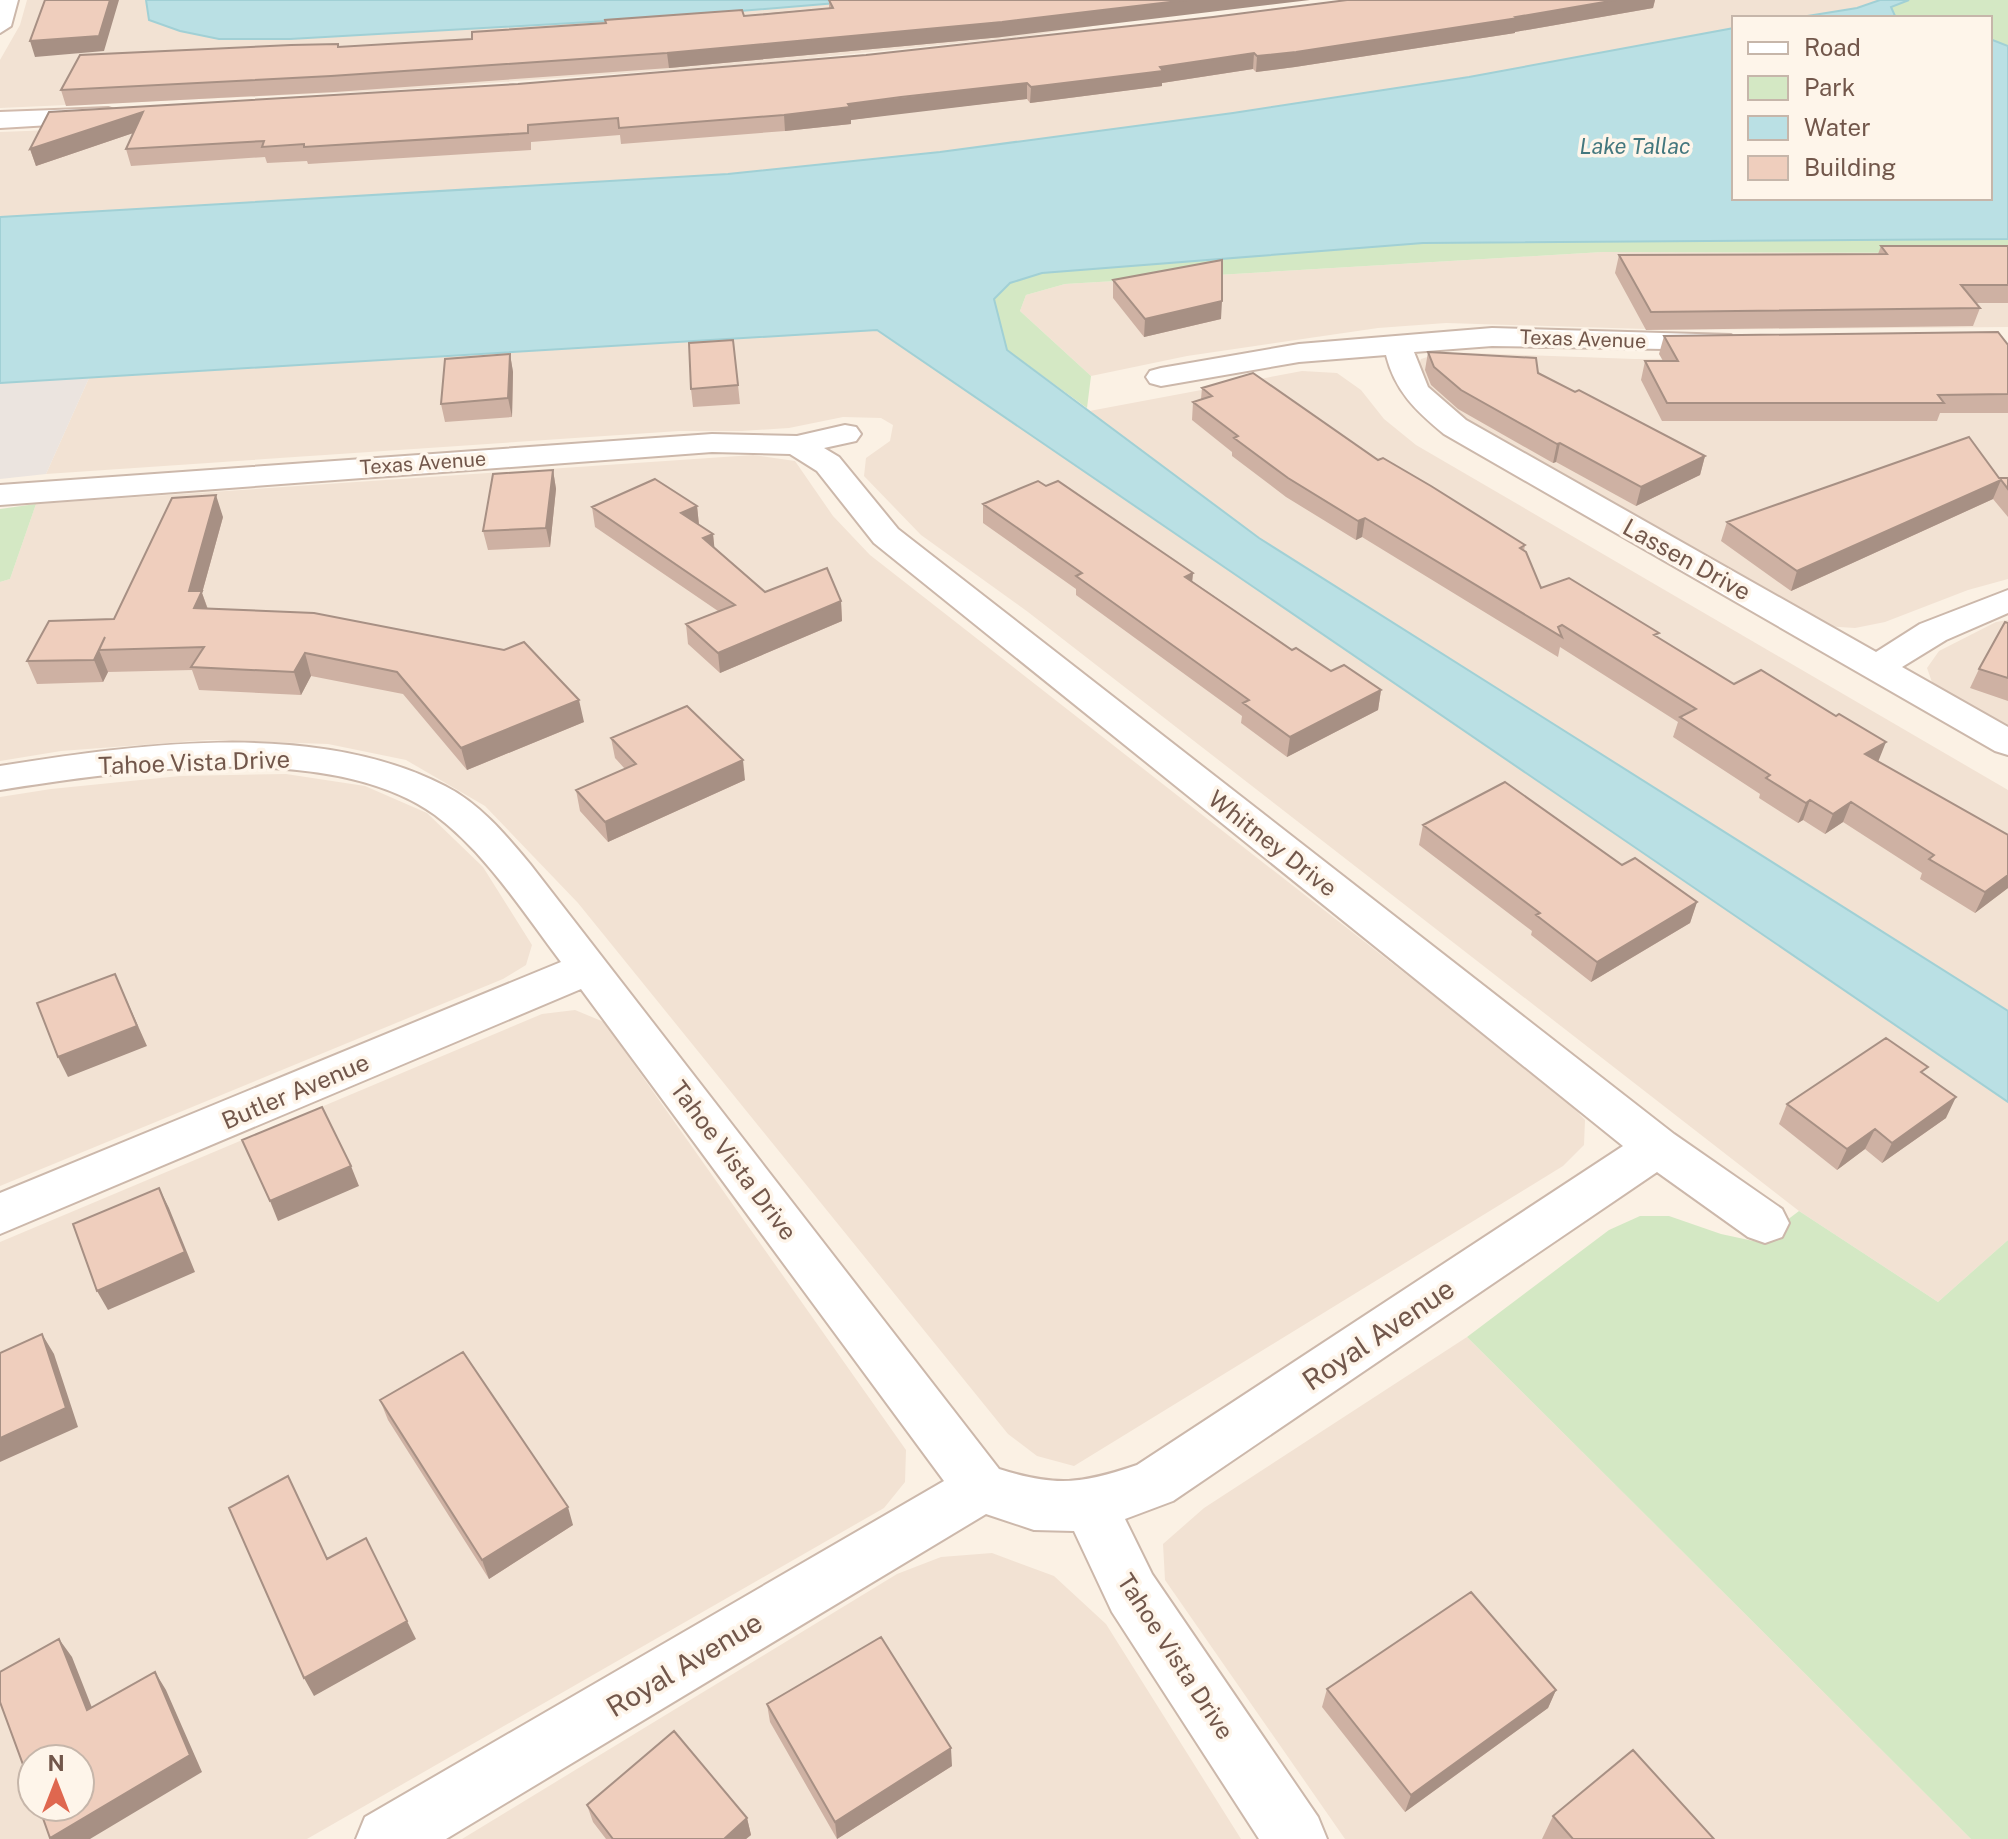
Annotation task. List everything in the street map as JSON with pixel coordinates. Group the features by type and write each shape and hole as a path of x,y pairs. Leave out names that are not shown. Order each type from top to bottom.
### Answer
{"street":[{"path":"0,26 7,0"},
{"path":"0,120 125,115"},
{"name":"Texas Avenue","path":"1161,377 1299,353 1492,337 1747,341"},
{"name":"Lassen Drive","path":"1398,345 1406,381 1425,403 1455,427 2008,743"},
{"name":"Texas Avenue","path":"0,495 712,443 797,445 845,434"},
{"name":"Whitney Drive","path":"797,445 828,464 886,536 1657,1147 1765,1223"},
{"path":"1878,667 1933,632 2008,600"},
{"name":"Tahoe Vista Drive","path":"0,778 55,768 170,758 300,758 371,770 433,796 488,839 981,1488"},
{"name":"Butler Avenue","path":"0,1214 589,968"},
{"name":"Royal Avenue","path":"1090,1506 1154,1484 1657,1147"},
{"path":"981,1488 1034,1505 1090,1506"},
{"name":"Royal Avenue","path":"387,1839 981,1488"},
{"name":"Tahoe Vista Drive","path":"1090,1506 1132,1593 1296,1839"}],"shaded area":[{"path":"27,0 146,0 150,20 643,19 873,0 1265,0 1027,36 752,64 378,91 0,108 0,60 20,25"},
{"path":"1458,0 1880,0 1857,8 1807,16 1732,16 1732,28 1469,77 1233,113 940,152 728,174 0,217 0,132 185,125"},
{"path":"1603,252 2008,253 2008,327 1677,330 1446,323 1378,328 1187,356 1091,376 1020,311 1026,295 1065,284"},
{"path":"877,330 2008,1102 2008,1240 1938,1302 1799,1211 1028,612 921,535 864,476 866,458 890,441 893,425 881,418 843,417 789,428 679,431 46,474 89,378"},
{"path":"1443,352 1635,359 2008,356 2008,579 1968,590 1885,622 1855,628 1824,626 1462,425 1415,375 1421,359"},
{"path":"1302,371 1337,373 1361,390 1384,419 1416,445 2008,790 2008,1011 1259,538 1084,412"},
{"path":"89,378 46,474 0,479 0,383"},
{"path":"753,455 795,461 833,516 870,555 1563,1097 1585,1120 1584,1145 1563,1166 1074,1466 1037,1456 1008,1434 578,903 485,806 406,760 328,744 208,740 61,751 0,761 0,582 10,579 36,504"},
{"path":"2008,620 2008,732 1933,685 1927,668 1939,651 1996,622"},
{"path":"286,774 365,786 427,813 483,867 532,945 526,965 503,979 0,1186 0,797 180,776"},
{"path":"575,1010 604,1022 906,1450 905,1482 884,1508 307,1839 0,1839 0,1242 542,1014"},
{"path":"1467,1337 1971,1839 1345,1839 1165,1580 1163,1544 1204,1508"},
{"path":"992,1553 1054,1576 1106,1624 1241,1839 462,1839 897,1574 941,1557"}],"green space":[{"path":"1909,0 2008,0 2008,46 1992,40 1992,16 1894,16 1890,7"},
{"path":"2008,239 2008,253 1603,252 1065,284 1026,295 1020,311 1091,376 1087,408 1007,350 994,299 1010,283 1042,273 1423,243"},
{"path":"36,504 10,579 0,582 0,509"},
{"path":"1799,1211 1938,1302 2008,1240 2008,1839 1971,1839 1467,1337 1609,1230 1640,1216 1669,1216 1721,1234 1758,1242"}],"water":[{"path":"146,0 873,0 643,19 290,39 219,39 180,31 149,20"},
{"path":"1880,0 1909,0 1891,7 1895,16 1807,16 1857,8"},
{"name":"Lake Tallac","path":"1732,28 1732,200 1992,200 1992,40 2008,46 2008,239 1423,243 1042,273 1010,283 994,299 1007,350 1259,538 2008,1011 2008,1102 877,330 0,383 0,217 728,174 940,152 1233,113 1469,77"}],"building":[{"path":"45,0 110,0 99,36 30,41"},
{"path":"829,0 1187,0 1002,22 667,53 331,76 61,90 80,55 291,45 338,44 338,47 472,39 472,32 606,23 605,20 742,10 744,16 833,8"},
{"path":"1347,0 1616,0 1296,52 1257,56 1254,53 1160,67 1163,71 1031,87 1027,83 901,97 784,115 619,128 618,118 528,125 528,133 304,147 304,144 262,147 264,141 126,149 143,112 30,149 49,112 518,84 866,55"},
{"path":"1881,246 2008,246 2008,285 1961,285 1980,308 1651,312 1619,255 1887,254"},
{"path":"1222,260 1222,301 1145,319 1113,280"},
{"path":"1998,332 2008,345 2008,394 1938,395 1944,403 1667,403 1645,361 1678,361 1664,336"},
{"path":"733,340 738,385 691,389 689,343"},
{"path":"1428,352 1536,358 1538,373 1575,392 1579,390 1705,456 1641,487 1461,390 1434,367"},
{"path":"510,354 508,398 441,404 445,359"},
{"path":"1253,373 1378,460 1383,458 1525,545 1520,548 1526,552 1541,588 1569,578 1734,684 1761,670 1836,716 1839,714 1886,742 1865,754 2008,835 2008,875 1985,892 1929,859 1934,855 1851,802 1833,814 1810,800 1806,803 1766,778 1770,775 1680,717 1696,709 1562,625 1558,627 1562,637 1365,518 1358,521 1288,478 1234,438 1238,436 1193,402 1212,396 1202,388"},
{"path":"1969,437 1999,478 2008,478 2008,489 2001,480 1797,571 1727,522"},
{"path":"553,470 546,528 483,531 493,474"},
{"path":"655,479 697,506 681,513 713,534 703,538 765,592 827,568 841,601 718,653 686,624 735,605 592,507"},
{"path":"1038,481 1046,486 1058,481 1193,573 1185,577 1292,650 1296,648 1331,671 1344,665 1381,690 1290,737 1243,703 1249,700 1076,576 1082,573 983,504"},
{"path":"216,495 189,591 202,591 194,608 314,613 504,650 524,642 579,700 461,748 397,672 305,653 294,672 191,667 204,647 99,650 105,637 94,660 27,661 49,621 114,619 172,498"},
{"path":"2005,622 2008,623 2008,678 1979,669"},
{"path":"687,706 743,760 605,822 576,790 636,764 611,738"},
{"path":"1505,782 1622,865 1635,858 1697,902 1597,962 1536,915 1540,913 1423,825"},
{"path":"115,974 137,1026 58,1057 37,1003"},
{"path":"1886,1038 1928,1067 1921,1072 1956,1097 1892,1143 1875,1129 1847,1149 1787,1104"},
{"path":"322,1107 351,1166 270,1201 242,1140"},
{"path":"159,1188 185,1252 97,1291 73,1224"},
{"path":"42,1334 66,1408 0,1438 0,1353"},
{"path":"463,1352 568,1507 482,1560 380,1400"},
{"path":"288,1476 327,1559 366,1538 407,1621 304,1678 229,1508"},
{"path":"1471,1592 1556,1690 1411,1795 1327,1689"},
{"path":"881,1637 951,1748 835,1822 767,1704"},
{"path":"59,1639 87,1710 155,1672 190,1755 96,1811 96,1743 16,1743 16,1746 0,1702 0,1672"},
{"path":"674,1731 747,1818 724,1839 613,1839 587,1805"},
{"path":"1633,1750 1714,1839 1573,1839 1553,1816"},
{"path":"45,1823 75,1823 50,1838"}]}
